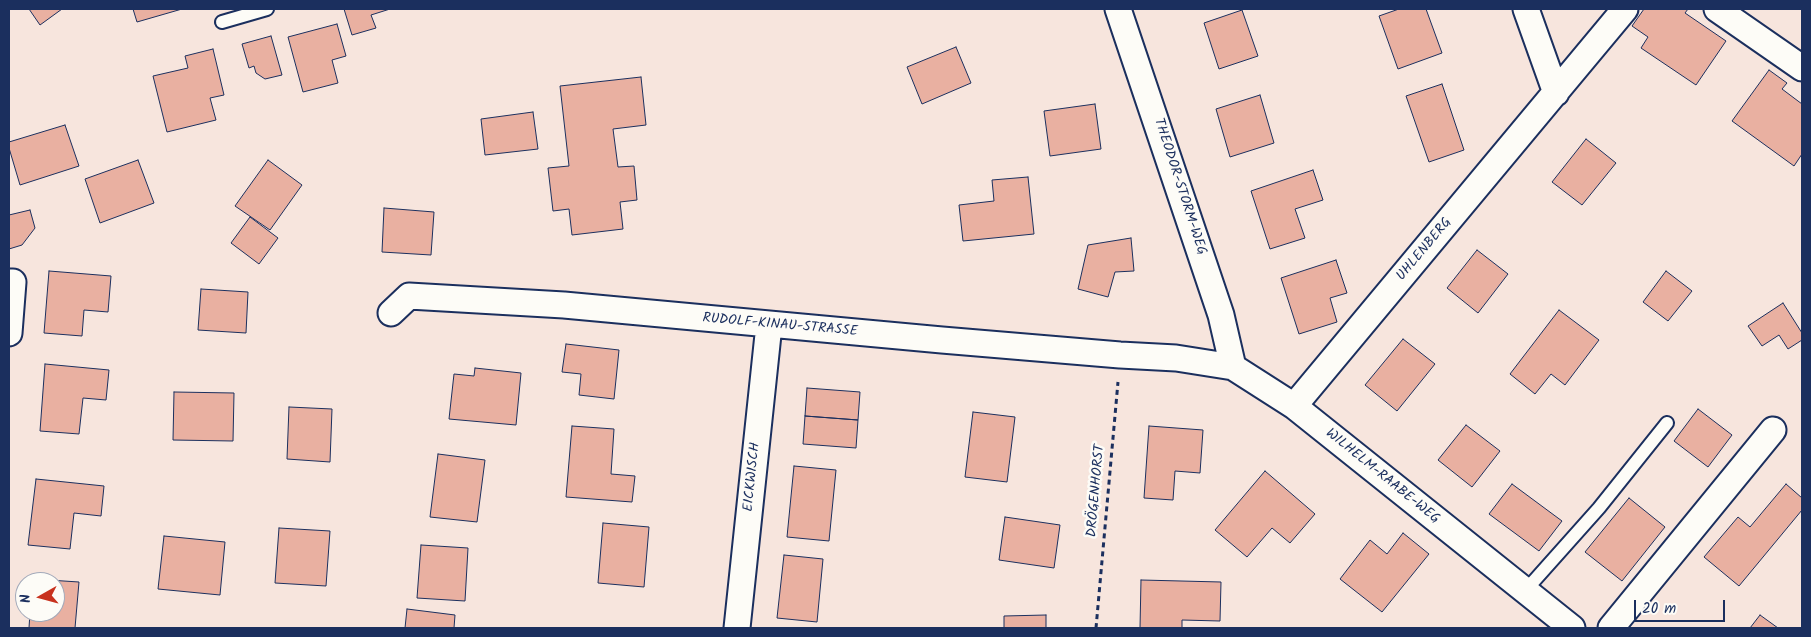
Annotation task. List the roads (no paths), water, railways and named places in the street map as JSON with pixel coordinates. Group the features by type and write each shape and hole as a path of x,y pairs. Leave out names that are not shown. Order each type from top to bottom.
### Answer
{"street":[{"name":"THEODOR-STORM-WEG","path":"1118,9 1221,315 1233,367"},
{"path":"1526,9 1556,93"},
{"name":"UHLENBERG","path":"1294,406 1626,9"},
{"path":"1717,9 1802,68"},
{"path":"9,282 13,282 9,333"},
{"name":"RUDOLF-KINAU-STRASSE","path":"391,314 409,296 564,305 769,325 1120,355 1176,358"},
{"name":"EICKWISCH","path":"737,628 769,325"},
{"name":"WILHELM-RAABE-WEG","path":"1176,358 1233,367 1294,406 1572,628"},
{"path":"1611,628 1773,430"}],"lane":[{"path":"222,22 267,9"},
{"path":"1525,590 1600,508 1667,423"}]}
